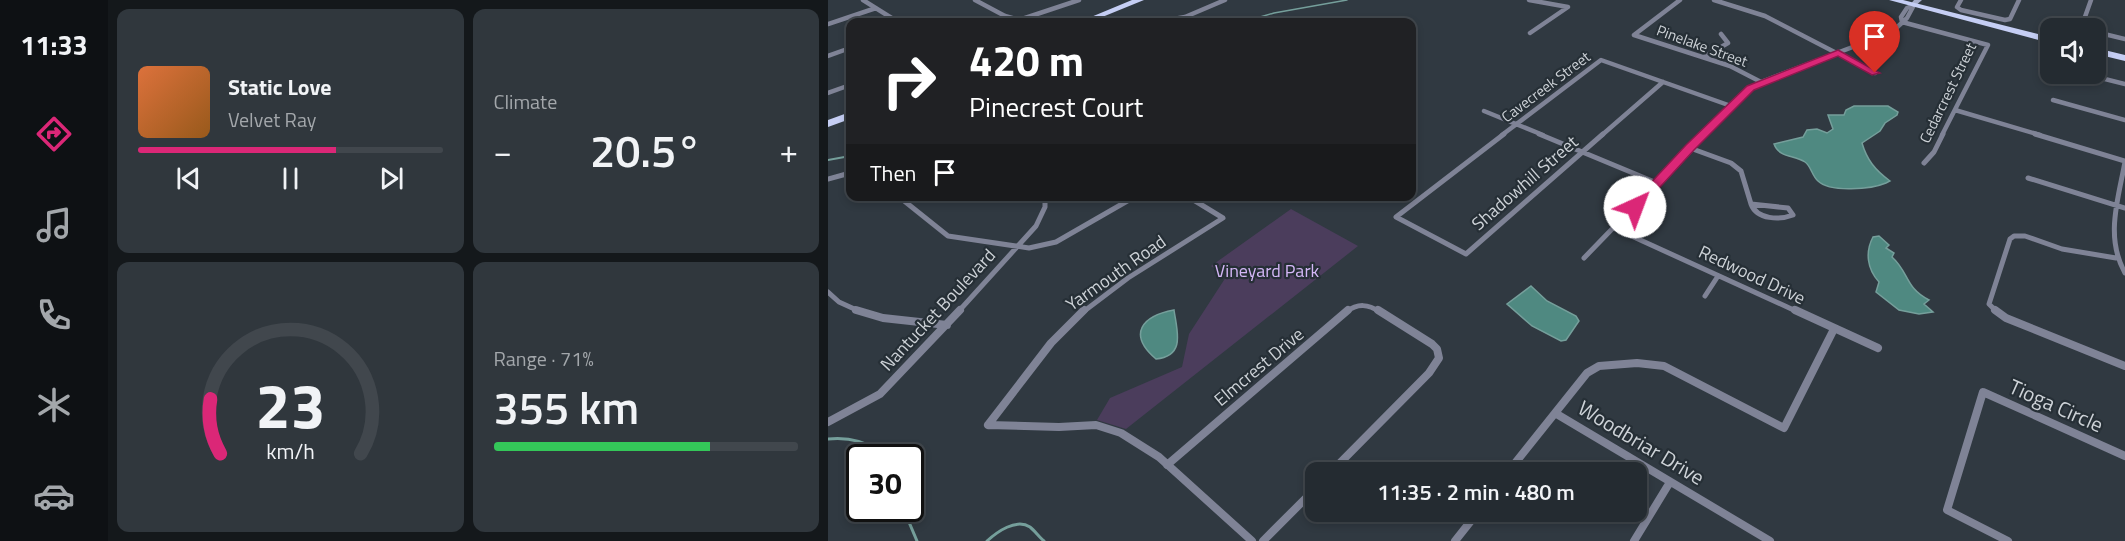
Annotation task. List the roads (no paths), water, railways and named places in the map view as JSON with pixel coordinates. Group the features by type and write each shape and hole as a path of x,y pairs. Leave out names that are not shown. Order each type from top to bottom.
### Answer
{"main road":[{"path":"1093,18 1140,0"},
{"path":"1893,0 1916,3 2040,36"},
{"path":"2106,53 2125,58"},
{"path":"828,124 846,117"}],"street":[{"path":"863,0 892,18"},
{"path":"975,0 1013,18"},
{"path":"1027,18 1079,0"},
{"path":"1179,18 1225,0"},
{"path":"1529,0 1568,8 1530,33"},
{"name":"Pinelake Street","path":"1680,0 1634,35 1736,68 1761,82"},
{"path":"1714,0 1760,14 1875,73"},
{"path":"1961,0 1957,7 1959,9 2004,20 2010,19 2019,0"},
{"path":"2085,18 2091,0"},
{"path":"1584,258 1746,91 1761,82 1892,32 1907,18 1916,3"},
{"path":"828,24 876,8"},
{"name":"Cedarcrest Street","path":"1902,22 1988,45 1934,152 1924,163"},
{"path":"1704,57 1727,44 1721,34"},
{"path":"2106,34 2125,39"},
{"path":"828,56 846,49"},
{"name":"Cavecreek Street","path":"1396,217 1601,60 1731,106"},
{"path":"2106,79 2125,84"},
{"name":"Shadowhill Street","path":"1396,217 1466,254 1662,82"},
{"path":"828,93 846,86"},
{"path":"2053,100 2125,120"},
{"path":"1955,110 2125,161 2112,232 2116,258 2125,273"},
{"path":"1484,111 1657,183"},
{"path":"1690,148 1738,168 1744,176 1751,204 1754,211 1760,215 1785,218 1793,215 1791,210 1784,207 1751,204"},
{"path":"828,178 846,174"},
{"path":"2028,178 2125,208"},
{"path":"904,201 948,236 1017,247 1038,247 1056,242 1127,201"},
{"name":"Nantucket Boulevard","path":"828,422 880,394 906,369 1041,218 1045,201"},
{"name":"Yarmouth Road","path":"1167,465 1131,438 1107,428 1088,425 1059,427 988,425 1055,339 1074,319 1123,283 1223,218 1195,201"},
{"name":"Redwood Drive","path":"1614,228 1878,348"},
{"path":"2116,258 2074,252 2025,236 2014,236 2010,239 1990,299 1992,309 2006,318 2125,366"},
{"path":"1705,296 1718,276"},
{"path":"828,292 838,302 859,312 947,325"},
{"name":"Elmcrest Drive","path":"1167,465 1349,309 1364,304 1374,307 1432,344 1439,358 1429,373 1340,462"},
{"path":"1517,462 1587,373 1594,368 1648,363 1664,366 1784,428 1834,329"},
{"name":"Tioga Circle","path":"2008,541 1947,510 1983,392 2125,456"},
{"name":"Woodbriar Drive","path":"1555,413 1770,541"},
{"path":"1167,465 1252,541"},
{"path":"1634,541 1670,482"},
{"path":"1263,541 1305,499"},
{"path":"1455,541 1470,522"}],"waterway":[{"path":"1257,18 1347,0"},
{"path":"828,160 846,157"},
{"path":"828,439 859,441 866,444"},
{"path":"909,522 917,541"},
{"path":"987,541 1001,530 1019,524 1030,527 1044,541"}],"park label":[{"name":"Vineyard Park","path":"1267,271"}]}
